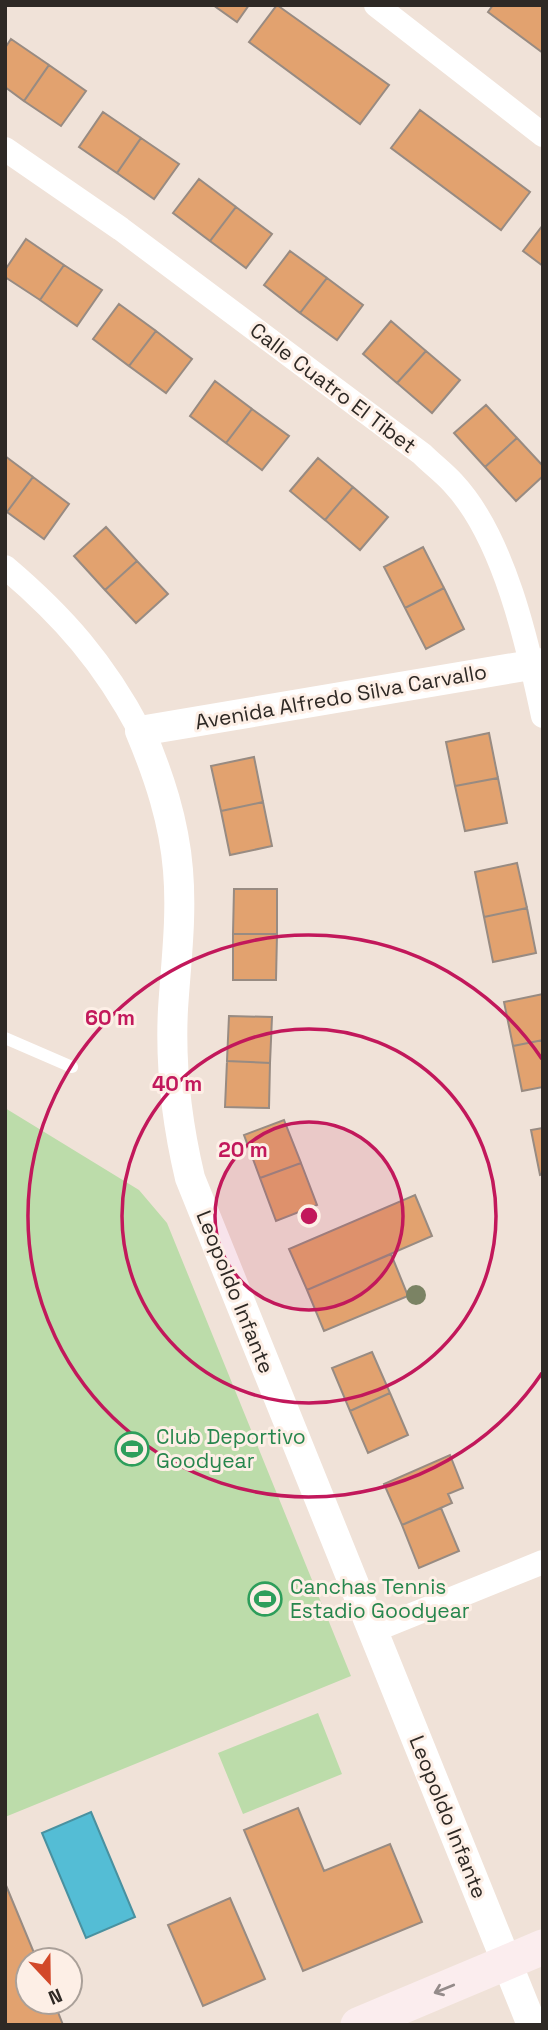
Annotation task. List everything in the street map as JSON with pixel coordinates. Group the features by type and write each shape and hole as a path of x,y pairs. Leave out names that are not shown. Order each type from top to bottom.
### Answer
{"main road":[{"path":"358,2025 543,1947"}],"street":[{"path":"376,5 543,135"},
{"name":"Calle Cuatro El Tibet","path":"5,149 121,229 255,329 422,454 455,485 481,526 507,580 537,664 543,716"},
{"name":"Leopoldo Infante","path":"5,567 74,631 121,696 140,731 165,798 178,868 180,903 172,1061 181,1143 190,1178 533,2025"},
{"name":"Avenida Alfredo Silva Carvallo","path":"140,731 537,664"},
{"path":"372,1631 543,1562"}],"lane":[{"path":"5,1038 72,1067"}],"green space":[{"name":"Club Deportivo Goodyear","path":"5,1108 139,1190 167,1223 351,1676 5,1817"},
{"path":"318,1713 342,1774 243,1814 218,1753"}],"water":[{"path":"91,1812 135,1917 86,1938 42,1833"}],"building":[{"path":"213,5 249,5 237,22"},
{"path":"277,5 389,85 360,124 249,42"},
{"path":"493,5 543,5 543,53 488,12"},
{"path":"11,39 49,65 24,101 5,87 5,48"},
{"path":"49,65 86,91 61,126 24,101"},
{"path":"420,110 530,192 501,230 391,148"},
{"path":"103,112 141,138 117,173 79,147"},
{"path":"141,138 179,164 154,199 117,173"},
{"path":"199,179 236,207 210,241 173,213"},
{"path":"236,207 272,234 246,268 210,241"},
{"path":"543,225 543,266 523,251"},
{"path":"26,239 64,265 40,300 5,277 5,270"},
{"path":"290,251 327,278 300,313 264,285"},
{"path":"64,265 102,290 77,326 40,300"},
{"path":"327,278 363,305 337,340 300,313"},
{"path":"119,304 156,331 129,366 93,339"},
{"path":"391,321 426,351 397,383 363,354"},
{"path":"156,331 192,359 166,393 129,366"},
{"path":"426,351 460,380 432,413 397,383"},
{"path":"215,381 252,409 226,443 190,416"},
{"path":"486,405 517,438 485,467 454,433"},
{"path":"252,409 289,436 262,470 226,443"},
{"path":"517,438 543,466 543,476 516,501 485,467"},
{"path":"5,456 33,477 7,512 5,510"},
{"path":"318,458 353,487 325,520 290,491"},
{"path":"33,477 69,504 44,539 7,512"},
{"path":"353,487 388,517 360,550 325,520"},
{"path":"106,527 137,561 105,590 74,556"},
{"path":"423,547 444,588 405,608 384,567"},
{"path":"137,561 168,594 136,623 105,590"},
{"path":"444,588 464,629 426,649 405,608"},
{"path":"489,733 498,778 455,786 446,742"},
{"path":"254,757 263,802 221,811 211,766"},
{"path":"498,778 507,823 465,831 455,786"},
{"path":"263,802 272,846 230,855 221,811"},
{"path":"517,863 527,908 484,917 475,872"},
{"path":"234,889 277,889 277,934 233,934"},
{"path":"527,908 536,953 493,962 484,917"},
{"path":"233,934 277,934 276,980 233,980"},
{"path":"543,994 543,1040 513,1046 504,1002"},
{"path":"229,1016 272,1017 270,1063 227,1061"},
{"path":"543,1040 543,1087 522,1091 513,1046"},
{"path":"227,1061 270,1063 269,1108 225,1107"},
{"path":"284,1120 301,1163 260,1178 244,1135"},
{"path":"543,1128 543,1174 540,1175 531,1130"},
{"path":"301,1163 317,1205 276,1221 260,1178"},
{"path":"415,1195 432,1236 307,1290 289,1249"},
{"path":"391,1254 408,1296 324,1331 307,1290"},
{"path":"372,1352 390,1393 350,1411 332,1368"},
{"path":"390,1393 408,1435 368,1453 350,1411"},
{"path":"450,1455 463,1488 448,1494 452,1503 402,1525 384,1484"},
{"path":"441,1508 459,1551 419,1568 402,1525"},
{"path":"298,1808 324,1871 390,1844 422,1922 303,1971 244,1830"},
{"path":"5,1883 31,1946 14,1946 14,2016 59,2016 63,2025 5,2025"},
{"path":"230,1898 265,1979 203,2006 168,1925"}],"place":[{"name":"Club Deportivo Goodyear","path":"132,1449"},
{"name":"Canchas Tennis Estadio Goodyear","path":"265,1599"}]}
